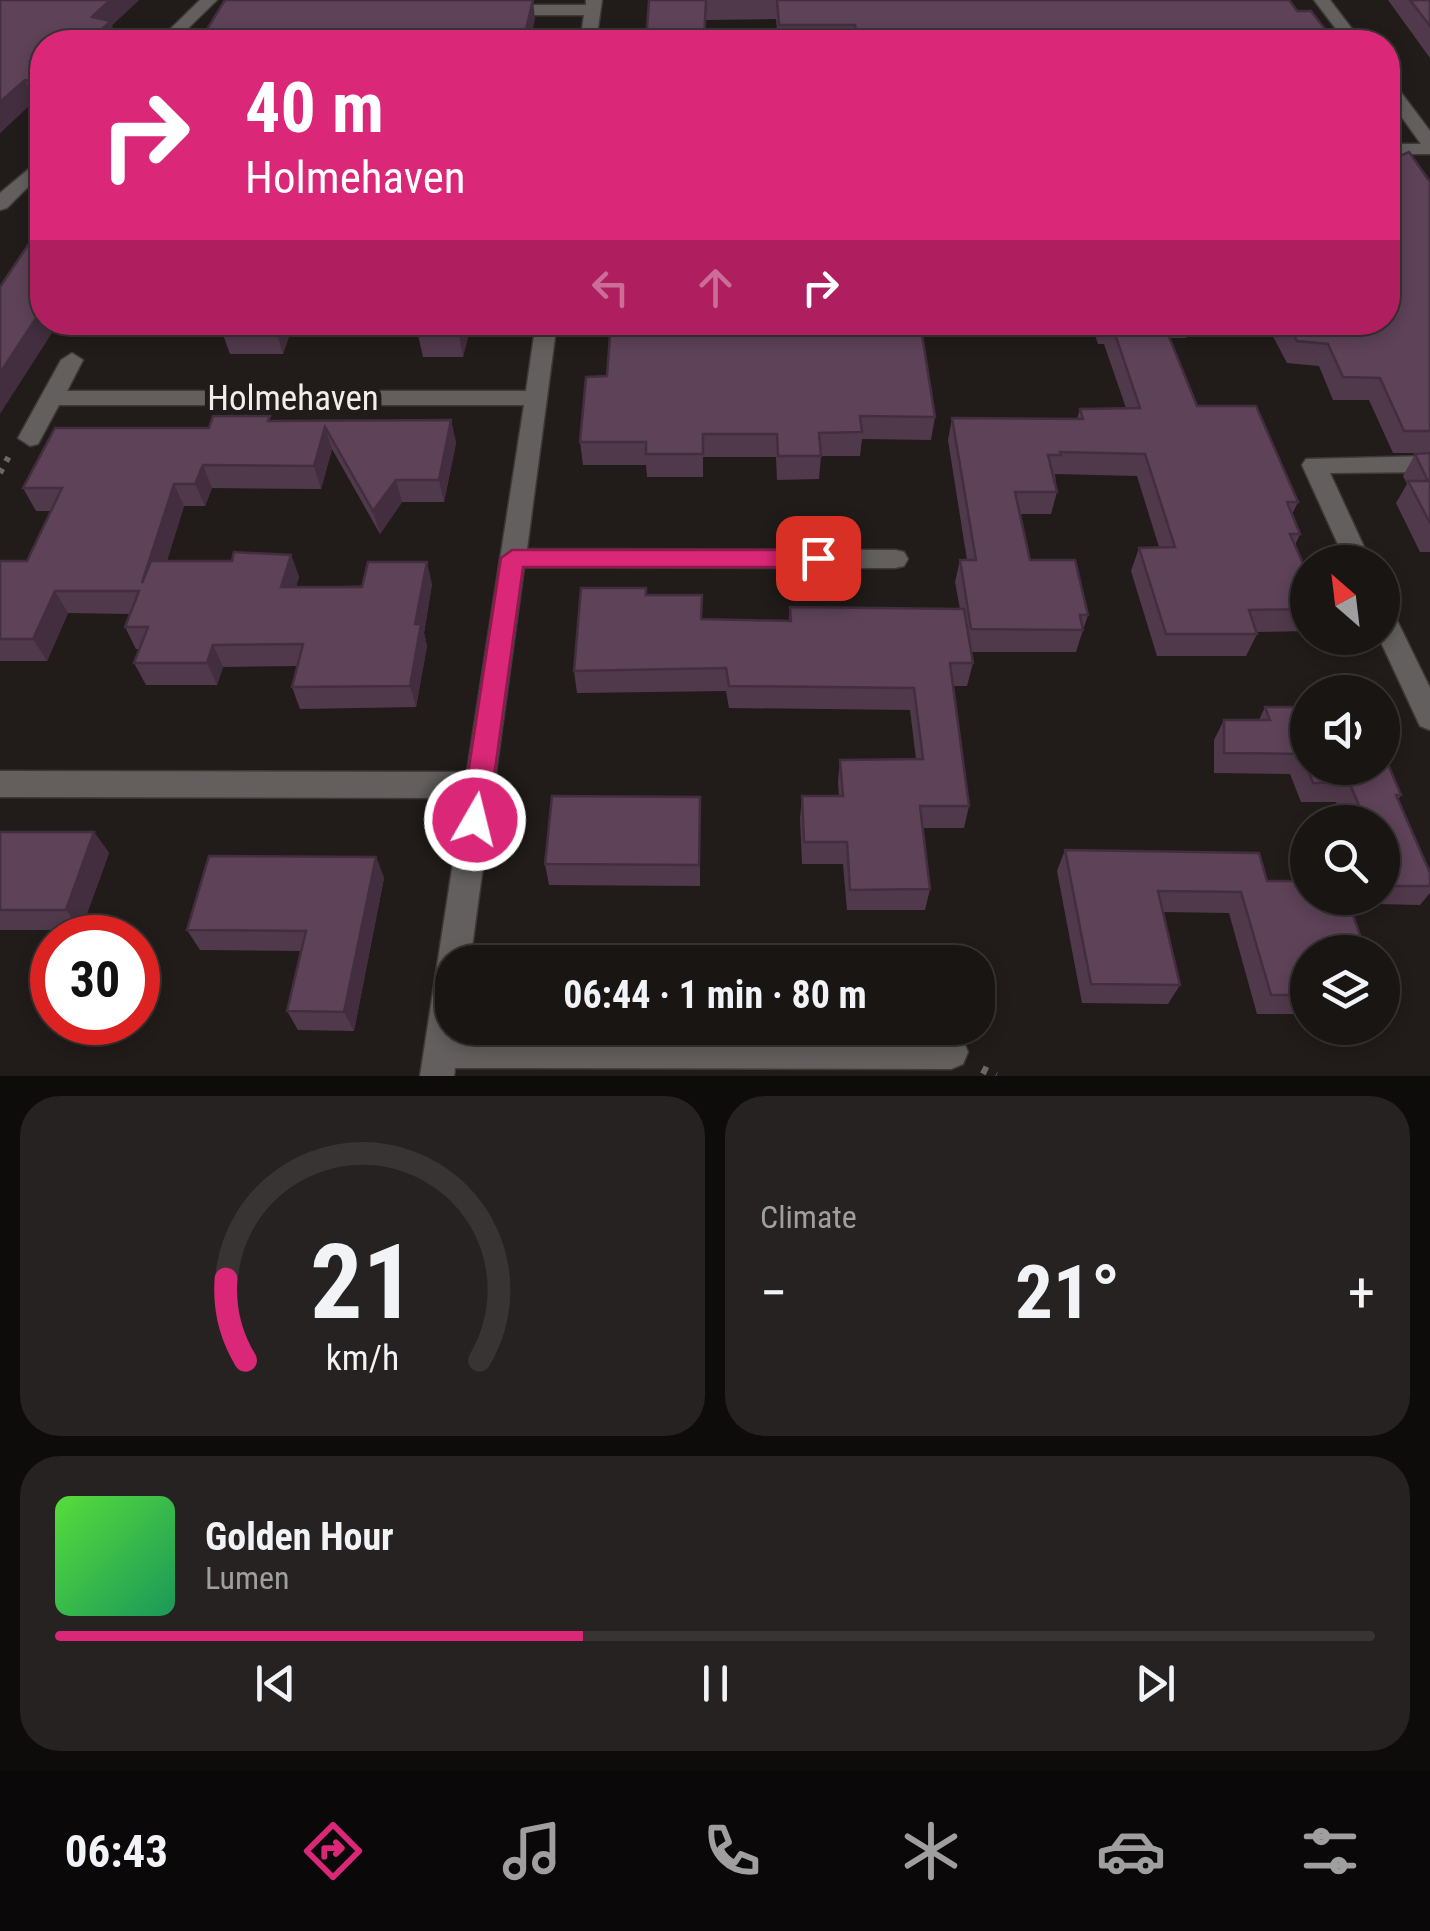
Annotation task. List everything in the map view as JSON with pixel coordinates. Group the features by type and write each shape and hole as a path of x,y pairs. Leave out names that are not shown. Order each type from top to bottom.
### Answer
{"street":[{"path":"178,30 209,0"},
{"path":"1322,0 1345,30"},
{"path":"477,10 593,5 590,30"},
{"path":"1400,103 1430,146"},
{"path":"1400,148 1430,146"},
{"path":"0,204 30,174"},
{"path":"456,945 545,335"},
{"path":"30,438 72,360"},
{"name":"Holmehaven","path":"51,398 536,398"},
{"path":"1350,545 1314,465 1430,464"},
{"path":"512,558 894,558"},
{"path":"1400,654 1430,718"},
{"path":"0,784 480,785"},
{"path":"439,1063 950,1052"}],"building":[{"path":"0,0 110,0 92,17 111,21 101,30 30,30 30,81 25,80 0,102"},
{"path":"225,0 533,0 526,30 206,30"},
{"path":"649,0 706,0 705,30 647,30"},
{"path":"777,0 1289,0 1297,11 1311,11 1326,30 856,30 855,25 779,25"},
{"path":"1410,0 1430,0 1430,26"},
{"path":"1409,152 1430,182 1430,431 1404,431 1380,378 1343,377 1328,344 1297,341 1294,335 1400,335 1400,156"},
{"path":"30,242 30,327 0,373 0,287"},
{"path":"610,335 922,335 935,417 860,416 862,432 819,433 821,456 778,456 777,434 703,434 703,454 646,454 646,442 580,442 586,377 607,376"},
{"path":"1115,335 1168,335 1197,406 1256,406 1298,502 1287,502 1300,534 1290,534 1295,545 1290,545 1290,609 1249,610 1257,634 1166,634 1139,548 1175,547 1145,454 1060,452 1061,455 1048,455 1057,492 1015,492 1030,560 1075,560 1088,615 1080,615 1083,630 971,629 960,560 976,560 952,418 1083,419 1080,409 1140,408"},
{"path":"213,416 270,416 268,421 451,420 439,480 396,480 373,511 325,427 314,466 203,465 195,484 174,484 142,583 151,561 232,561 234,552 291,555 281,587 362,587 368,562 427,562 415,624 421,624 410,686 292,687 303,644 213,645 207,663 134,663 148,627 125,627 139,591 55,591 33,639 0,639 0,561 27,561 62,488 23,488 55,428 209,428"},
{"path":"1430,453 1430,523 1408,481 1428,481 1415,454"},
{"path":"581,588 646,588 646,595 702,595 701,619 791,621 790,607 964,609 973,663 950,663 969,806 920,806 930,889 850,890 847,842 804,842 802,796 843,796 840,760 923,759 914,688 729,686 726,668 574,671"},
{"path":"1265,707 1290,707 1290,754 1224,753 1224,720 1270,720"},
{"path":"1350,785 1397,785 1401,795 1396,795 1430,873 1430,886 1400,886 1400,805 1359,805"},
{"path":"552,796 700,797 699,865 545,864"},
{"path":"0,832 94,832 66,910 0,910"},
{"path":"1065,850 1259,853 1267,881 1290,881 1290,915 1353,915 1360,935 1290,935 1290,995 1271,995 1241,892 1158,891 1180,985 1091,984"},
{"path":"209,856 376,857 344,1012 287,1011 306,931 187,930"}],"route":[{"path":"475,820 512,558 818,558"}]}
